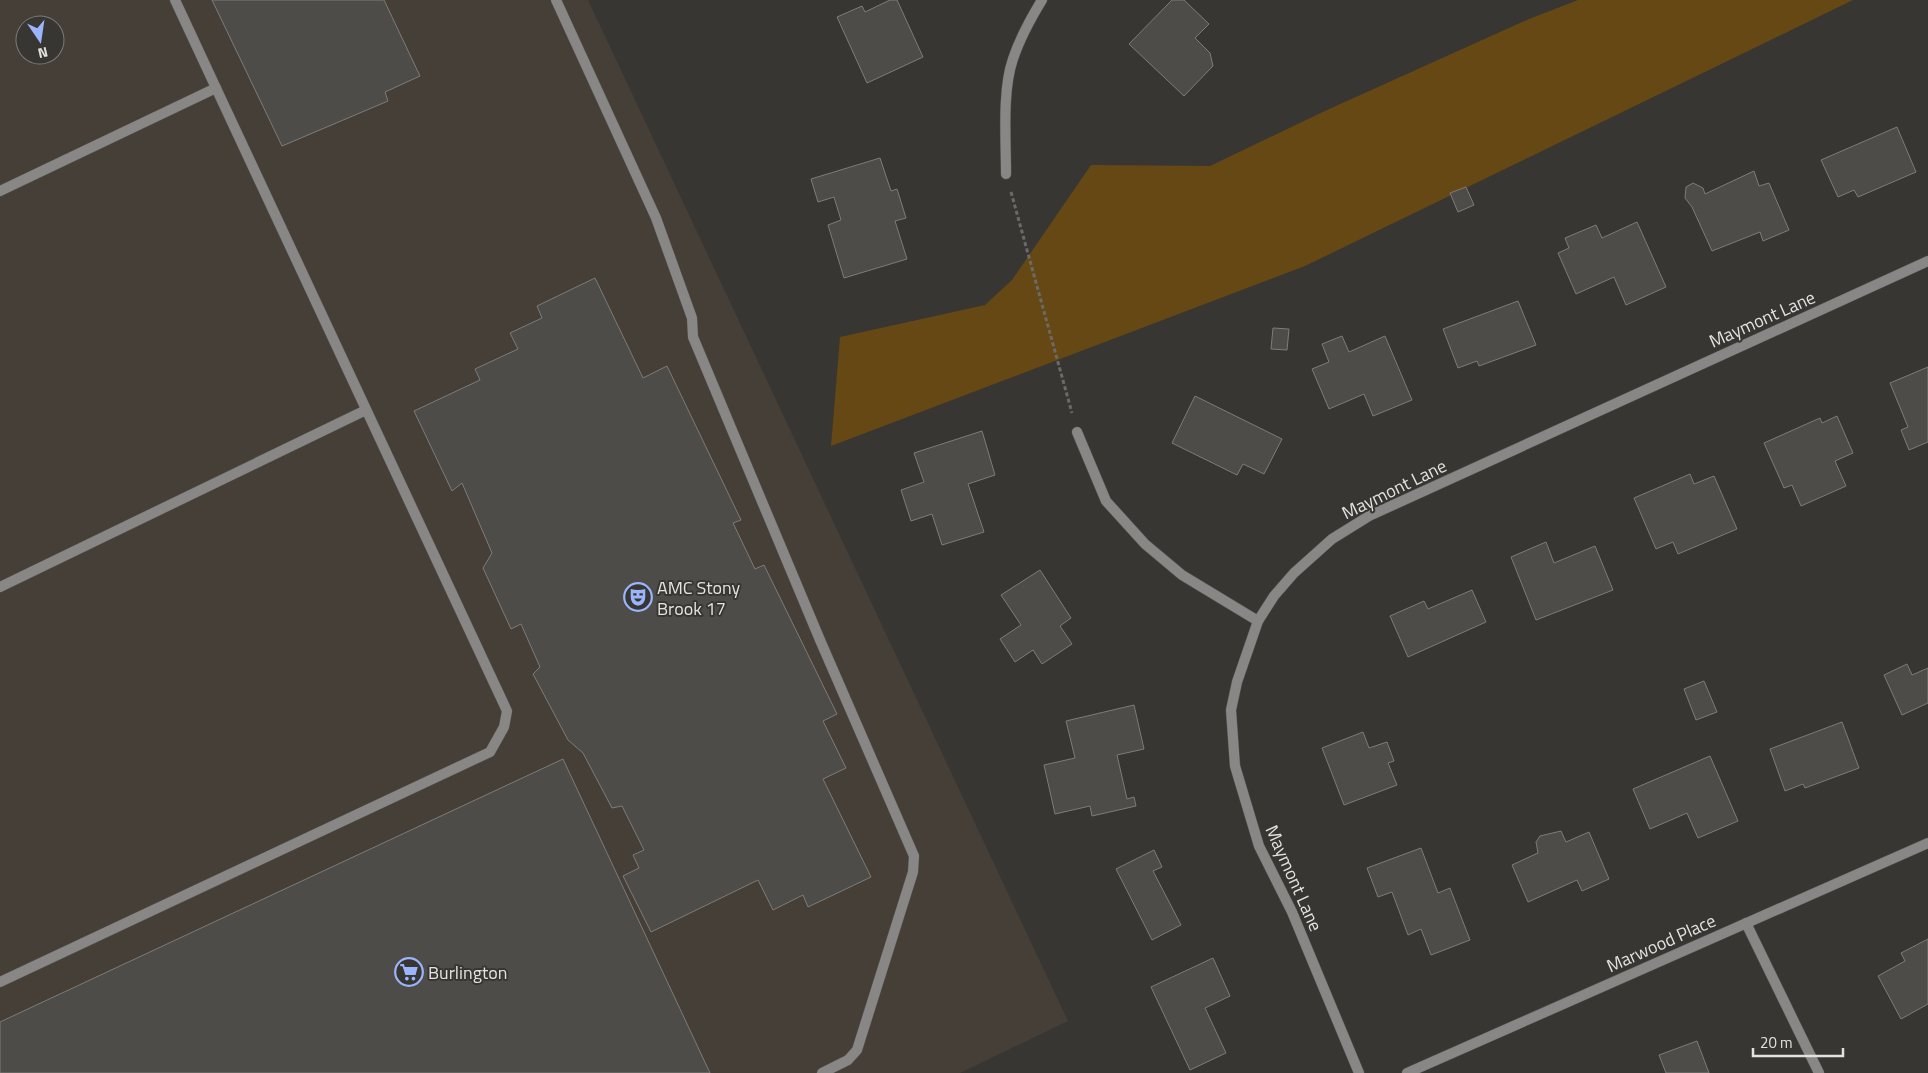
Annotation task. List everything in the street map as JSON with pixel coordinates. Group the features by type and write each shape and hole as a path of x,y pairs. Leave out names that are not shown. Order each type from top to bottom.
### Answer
{"street":[{"path":"0,982 490,752 504,727 507,711 175,0"},
{"path":"556,0 656,218 692,318 693,337 820,640 914,856 913,872 857,1050 848,1060 822,1073"},
{"path":"1006,174 1007,89 1012,60 1032,16 1042,0"},
{"path":"0,191 216,88"},
{"name":"Maymont Lane","path":"1359,1073 1292,912 1259,846 1235,766 1231,710 1237,682 1258,621 1274,596 1294,573 1332,539 1369,516 1928,261"},
{"path":"0,587 366,410"},
{"path":"1077,432 1106,501 1145,544 1182,575 1258,621"},
{"name":"Marwood Place","path":"1408,1073 1928,843"},
{"path":"1746,923 1819,1073"}],"path":[{"path":"1006,174 1077,432"}],"shaded area":[{"path":"0,0 588,0 1068,1021 960,1073 0,1073"},
{"path":"1578,0 1853,0 1305,266 831,446 840,337 985,305 1012,280 1091,165 1210,166 1327,110 1529,19"}],"building":[{"path":"212,0 384,0 420,76 385,92 388,101 282,146"},
{"path":"890,0 897,0 923,57 867,83 837,17 862,6 865,12"},
{"path":"1172,0 1184,0 1209,24 1195,38 1210,53 1213,66 1184,96 1129,44"},
{"path":"1897,127 1916,172 1858,197 1854,190 1838,197 1821,160"},
{"path":"880,158 891,191 897,189 906,218 895,221 907,259 844,278 828,225 841,220 834,197 818,202 811,179"},
{"path":"1754,171 1759,186 1769,183 1789,230 1763,241 1760,232 1712,251 1692,207 1685,198 1686,187 1693,183 1703,188 1705,194"},
{"path":"1466,187 1474,205 1458,212 1450,193"},
{"path":"1637,222 1666,287 1626,305 1614,277 1576,294 1558,253 1569,248 1565,238 1596,225 1602,238"},
{"name":"AMC Stony Brook 17","path":"595,278 643,378 667,366 741,520 733,523 755,569 764,565 837,714 823,721 846,768 823,779 871,877 808,907 803,895 773,910 758,880 651,932 623,876 639,868 633,855 644,850 622,806 612,808 583,753 568,740 533,674 540,667 521,624 511,629 483,568 492,553 462,483 452,491 414,411 480,380 475,369 518,349 510,333 542,318 537,306"},
{"path":"1518,301 1536,345 1479,366 1477,361 1458,368 1443,329"},
{"path":"1273,328 1289,329 1287,350 1271,349"},
{"path":"1342,336 1349,352 1385,336 1412,400 1373,416 1364,394 1329,409 1312,369 1329,362 1322,344"},
{"path":"1928,367 1928,442 1909,450 1901,430 1908,427 1890,383"},
{"path":"1195,396 1282,439 1264,474 1243,464 1237,475 1172,443"},
{"path":"1837,416 1853,453 1835,461 1846,486 1801,506 1792,485 1784,488 1764,443 1820,418 1822,423"},
{"path":"982,431 995,475 968,484 984,532 942,545 932,514 911,521 901,490 924,482 914,453"},
{"path":"1690,474 1694,484 1714,476 1737,529 1678,554 1673,542 1656,549 1634,498"},
{"path":"1546,542 1554,563 1595,546 1613,590 1536,620 1511,557"},
{"path":"1040,570 1071,618 1060,626 1072,644 1042,664 1033,650 1015,662 1000,639 1021,625 1001,595"},
{"path":"1472,590 1486,622 1408,657 1390,616 1424,601 1428,609"},
{"path":"1907,664 1912,675 1928,668 1928,703 1902,715 1884,675"},
{"path":"1704,681 1717,712 1696,720 1684,689"},
{"path":"1134,705 1144,749 1117,755 1127,799 1134,797 1136,806 1092,816 1090,806 1055,814 1044,765 1075,758 1066,721"},
{"path":"1842,722 1859,768 1805,788 1803,784 1785,791 1770,749"},
{"path":"1363,732 1369,748 1387,742 1394,761 1388,763 1397,785 1344,805 1322,748"},
{"path":"1710,756 1738,821 1698,838 1687,813 1650,829 1633,789"},
{"path":"563,759 710,1073 0,1073 0,1022"},
{"path":"1561,831 1566,842 1589,832 1609,879 1582,891 1577,880 1528,902 1512,865 1538,853 1536,842 1540,836"},
{"path":"1421,848 1438,893 1450,888 1470,940 1431,955 1421,929 1408,935 1392,892 1378,897 1367,868"},
{"path":"1154,850 1162,867 1153,871 1181,925 1152,940 1116,869"},
{"path":"1928,939 1928,1004 1901,1019 1878,976 1905,961 1901,953"},
{"path":"1213,958 1230,996 1205,1008 1226,1053 1190,1070 1151,987"},
{"path":"1697,1041 1709,1073 1666,1073 1659,1055"}],"place":[{"name":"AMC Stony Brook 17","path":"638,597"},
{"name":"Burlington","path":"409,972"}]}
